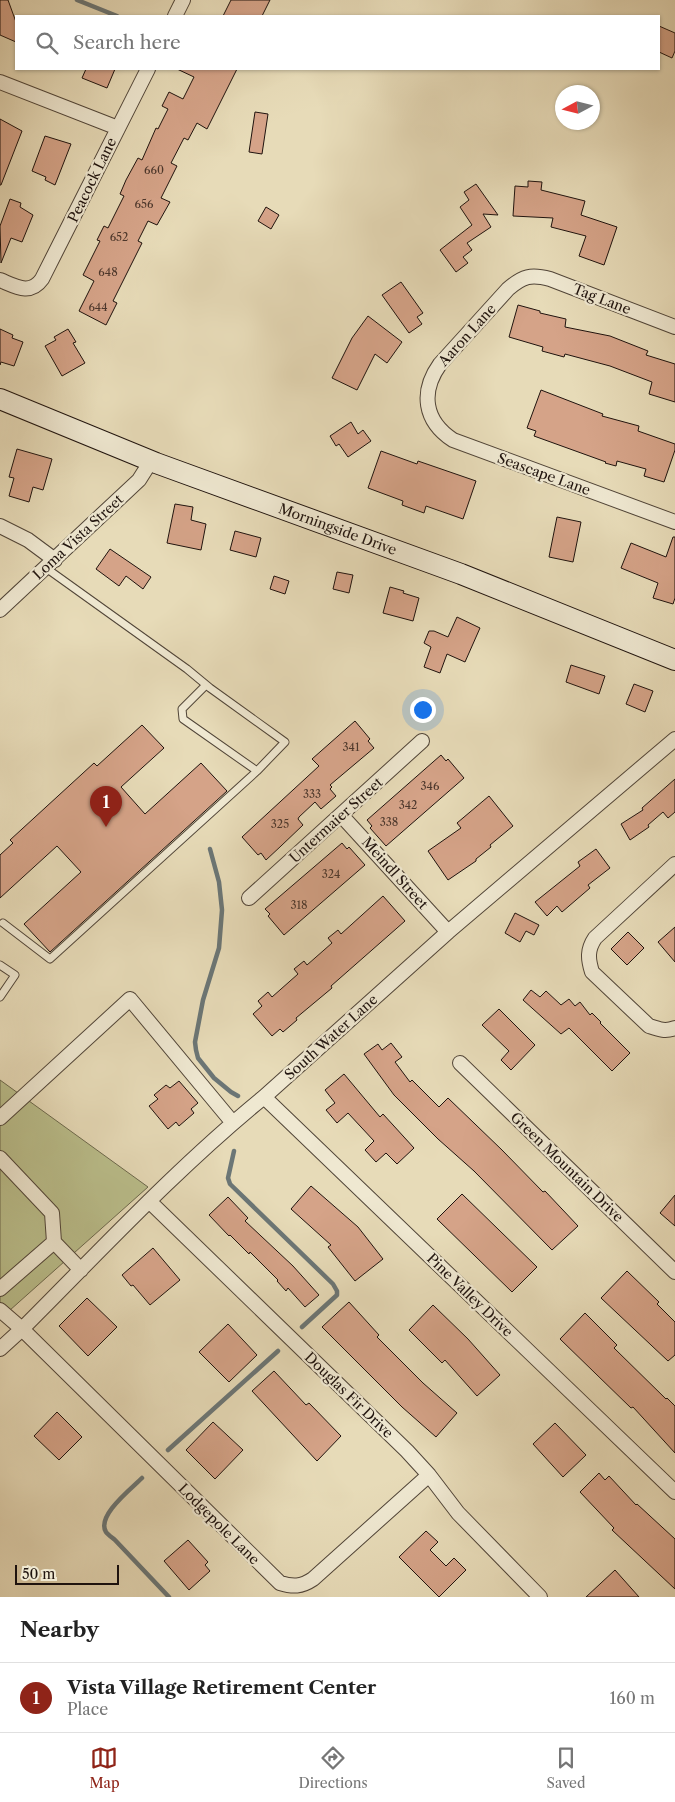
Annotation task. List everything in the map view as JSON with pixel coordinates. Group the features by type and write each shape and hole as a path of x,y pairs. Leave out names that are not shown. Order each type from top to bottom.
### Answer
{"street":[{"path":"175,15 183,0"},
{"name":"Peacock Lane","path":"0,280 22,288 33,288 46,273 147,70"},
{"path":"0,82 118,128"},
{"name":"Tag Lane","path":"528,276 550,279 675,327"},
{"name":"Aaron Lane","path":"428,407 429,385 440,364 508,289 528,276"},
{"name":"Morningside Drive","path":"0,399 151,460 461,574 675,660"},
{"name":"Seascape Lane","path":"428,407 435,426 453,440 675,522"},
{"name":"Loma Vista Street","path":"0,610 139,480 151,460"},
{"path":"0,526 28,540 50,564"},
{"name":"South Water Lane","path":"0,1349 149,1201 233,1123 448,932 675,739"},
{"name":"Untermaier Street","path":"250,898 422,741"},
{"name":"Meindl Street","path":"341,814 448,932"},
{"path":"675,864 595,938 590,945 588,954 592,972 649,1026 668,1031 675,1028"},
{"path":"0,1118 130,999 233,1123"},
{"name":"Green Mountain Drive","path":"460,1063 675,1272"},
{"name":"Pine Valley Drive","path":"264,1097 675,1492"},
{"path":"0,1158 52,1212 54,1242 81,1270"},
{"name":"Douglas Fir Drive","path":"149,1201 430,1474 458,1513 540,1597"},
{"path":"0,1289 54,1242"},
{"name":"Lodgepole Lane","path":"0,1310 22,1329 280,1583 294,1587 307,1583 430,1474"}],"lane":[{"path":"3,923 50,959 257,770 285,742 206,685 50,564"},
{"path":"206,685 182,709 183,720 257,770"},
{"path":"0,965 15,976 0,997"}],"green space":[{"path":"0,1080 148,1187 0,1319"}],"building":[{"path":"0,0 8,0 15,19 15,42 0,35"},
{"path":"231,0 270,0 262,15 224,15"},
{"path":"660,26 675,33 675,51 672,58 660,52"},
{"path":"86,70 115,70 107,88 82,78"},
{"path":"179,70 236,70 207,129 197,123 188,140 184,138 171,163 177,166 161,198 170,202 157,225 148,221 138,241 142,243 113,301 117,303 106,325 79,311 94,281 83,275 100,241 97,240 104,226 108,228 124,196 120,194 126,180 138,158 142,160 156,128 158,129 168,109 162,106 169,92 183,99 194,77"},
{"path":"255,112 268,114 262,154 249,152"},
{"path":"0,119 22,131 1,185 0,185"},
{"path":"45,136 71,144 55,185 45,180 46,177 32,171"},
{"path":"528,181 542,182 541,190 585,201 581,215 617,227 604,265 579,256 586,236 551,227 553,218 513,216 515,186 528,187"},
{"path":"476,184 498,215 483,214 491,227 467,243 472,250 463,257 468,263 456,272 440,250 472,225 460,207 469,200 464,192"},
{"path":"10,199 21,203 20,207 33,215 22,242 11,238 1,263 0,226"},
{"path":"266,207 279,215 271,229 258,221"},
{"path":"401,282 423,313 417,317 422,324 409,333 382,295"},
{"path":"518,305 540,311 540,313 566,319 565,327 610,336 648,351 646,355 675,364 675,402 649,394 652,382 610,366 565,354 564,357 542,351 543,347 509,337"},
{"path":"368,316 402,342 387,363 375,354 357,390 332,378 352,338"},
{"path":"0,329 13,335 12,338 23,342 14,366 1,362 0,365"},
{"path":"68,329 76,342 73,343 85,363 62,376 45,346 56,340 54,337"},
{"path":"541,390 603,414 602,416 639,426 638,431 675,444 675,450 664,482 644,476 646,469 617,461 616,466 605,463 534,436 536,431 527,428"},
{"path":"351,422 358,434 363,430 371,441 348,457 339,444 336,446 330,436"},
{"path":"17,449 52,459 43,490 33,487 29,502 9,496 14,478 9,477"},
{"path":"381,451 417,464 418,461 476,481 463,519 426,506 424,513 402,505 403,501 368,488"},
{"path":"175,504 193,507 191,520 206,524 201,550 167,543"},
{"path":"557,517 581,522 573,562 549,557"},
{"path":"235,531 261,538 256,557 230,550"},
{"path":"673,537 675,537 675,598 673,604 653,598 658,583 621,568 631,543 666,557"},
{"path":"110,549 151,577 143,589 126,576 119,586 96,569"},
{"path":"337,572 353,575 349,593 333,589"},
{"path":"274,576 289,581 285,594 270,589"},
{"path":"390,587 419,598 413,621 383,613"},
{"path":"457,617 480,628 465,662 447,654 440,673 424,667 431,647 424,643 429,631 434,631 448,637"},
{"path":"571,665 605,676 599,694 566,682"},
{"path":"634,684 653,691 645,712 626,704"},
{"path":"355,721 370,739 368,741 374,748 330,785 332,787 330,789 336,796 321,809 315,802 299,817 298,819 303,825 266,860 261,853 258,855 242,837 319,766 312,759"},
{"path":"142,725 164,748 121,787 145,814 201,763 227,791 50,952 24,924 81,872 57,846 0,898 0,855 13,843 10,840 94,763 97,766"},
{"path":"441,755 446,761 448,759 464,778 386,846 370,828 372,826 367,820"},
{"path":"675,779 675,812 668,818 663,812 648,825 649,827 630,840 621,824 643,810 642,808"},
{"path":"489,796 513,826 490,845 491,847 476,861 448,880 428,851 461,828 457,823"},
{"path":"342,843 347,849 349,847 365,865 284,935 268,916 270,914 265,909"},
{"path":"596,849 610,868 588,885 590,888 562,912 557,906 547,916 535,902 580,866 578,862"},
{"path":"383,896 405,921 331,986 332,988 296,1018 297,1020 283,1032 280,1029 272,1036 253,1014 262,1006 258,1001 268,992 272,997 298,974 294,969 304,961 307,965 332,943 328,938 338,930 341,934"},
{"path":"515,913 539,925 534,935 526,931 520,942 505,933"},
{"path":"675,927 675,962 658,942"},
{"path":"628,932 644,948 627,965 611,949"},
{"path":"531,990 540,997 546,991 561,1005 569,999 575,1006 580,1002 590,1015 592,1013 630,1053 612,1071 569,1028 561,1034 523,1000"},
{"path":"499,1009 535,1045 511,1070 501,1060 509,1051 482,1025"},
{"path":"391,1043 402,1057 395,1062 410,1082 412,1080 439,1107 448,1098 543,1192 545,1191 578,1226 552,1250 474,1171 438,1139 394,1095 364,1054 378,1044 382,1050"},
{"path":"344,1074 380,1117 383,1114 414,1148 397,1164 386,1153 376,1162 365,1150 374,1141 348,1113 337,1123 326,1110 335,1103 325,1090"},
{"path":"179,1081 198,1103 191,1109 194,1113 179,1126 176,1122 168,1129 149,1106 158,1099 154,1095 166,1085 170,1088"},
{"path":"311,1186 358,1227 383,1259 355,1281 328,1247 331,1245 291,1209"},
{"path":"462,1194 537,1267 512,1292 437,1219"},
{"path":"675,1195 675,1226 660,1213"},
{"path":"228,1197 248,1218 245,1221 293,1266 319,1295 305,1307 288,1288 286,1291 278,1280 250,1252 249,1254 209,1215"},
{"path":"153,1248 180,1280 150,1305 122,1275"},
{"path":"627,1271 659,1302 657,1304 675,1322 675,1355 668,1361 601,1298"},
{"path":"87,1298 117,1327 88,1356 59,1326"},
{"path":"349,1302 379,1335 377,1337 423,1383 457,1413 436,1437 402,1407 322,1327"},
{"path":"433,1305 468,1339 500,1375 477,1396 445,1360 442,1363 409,1330"},
{"path":"585,1313 617,1345 614,1348 675,1406 675,1453 633,1407 631,1408 560,1339"},
{"path":"228,1324 257,1355 229,1382 199,1352"},
{"path":"274,1371 306,1405 309,1403 341,1436 317,1461 252,1391"},
{"path":"57,1412 82,1437 59,1460 34,1436"},
{"path":"213,1422 243,1450 215,1479 186,1450"},
{"path":"555,1423 586,1455 563,1477 533,1444"},
{"path":"599,1473 605,1480 609,1476 636,1505 675,1539 675,1589 612,1530 614,1528 580,1492"},
{"path":"426,1531 438,1542 430,1550 446,1566 454,1558 466,1570 439,1597 399,1557"},
{"path":"188,1540 208,1562 205,1565 210,1571 189,1590 164,1561"},
{"path":"615,1570 639,1597 586,1597"}],"waterway":[{"path":"77,0 114,15"},
{"path":"210,849 219,882 222,910 219,948 203,1000 195,1042 198,1058 214,1078 238,1096"},
{"path":"234,1151 228,1178 230,1184 333,1284 337,1291 337,1295 302,1327"},
{"path":"168,1450 278,1351"},
{"path":"142,1478 116,1503 106,1518 104,1526 106,1532 169,1597"}],"place":[{"name":"Vista Village Retirement Center","path":"106,827"}]}
